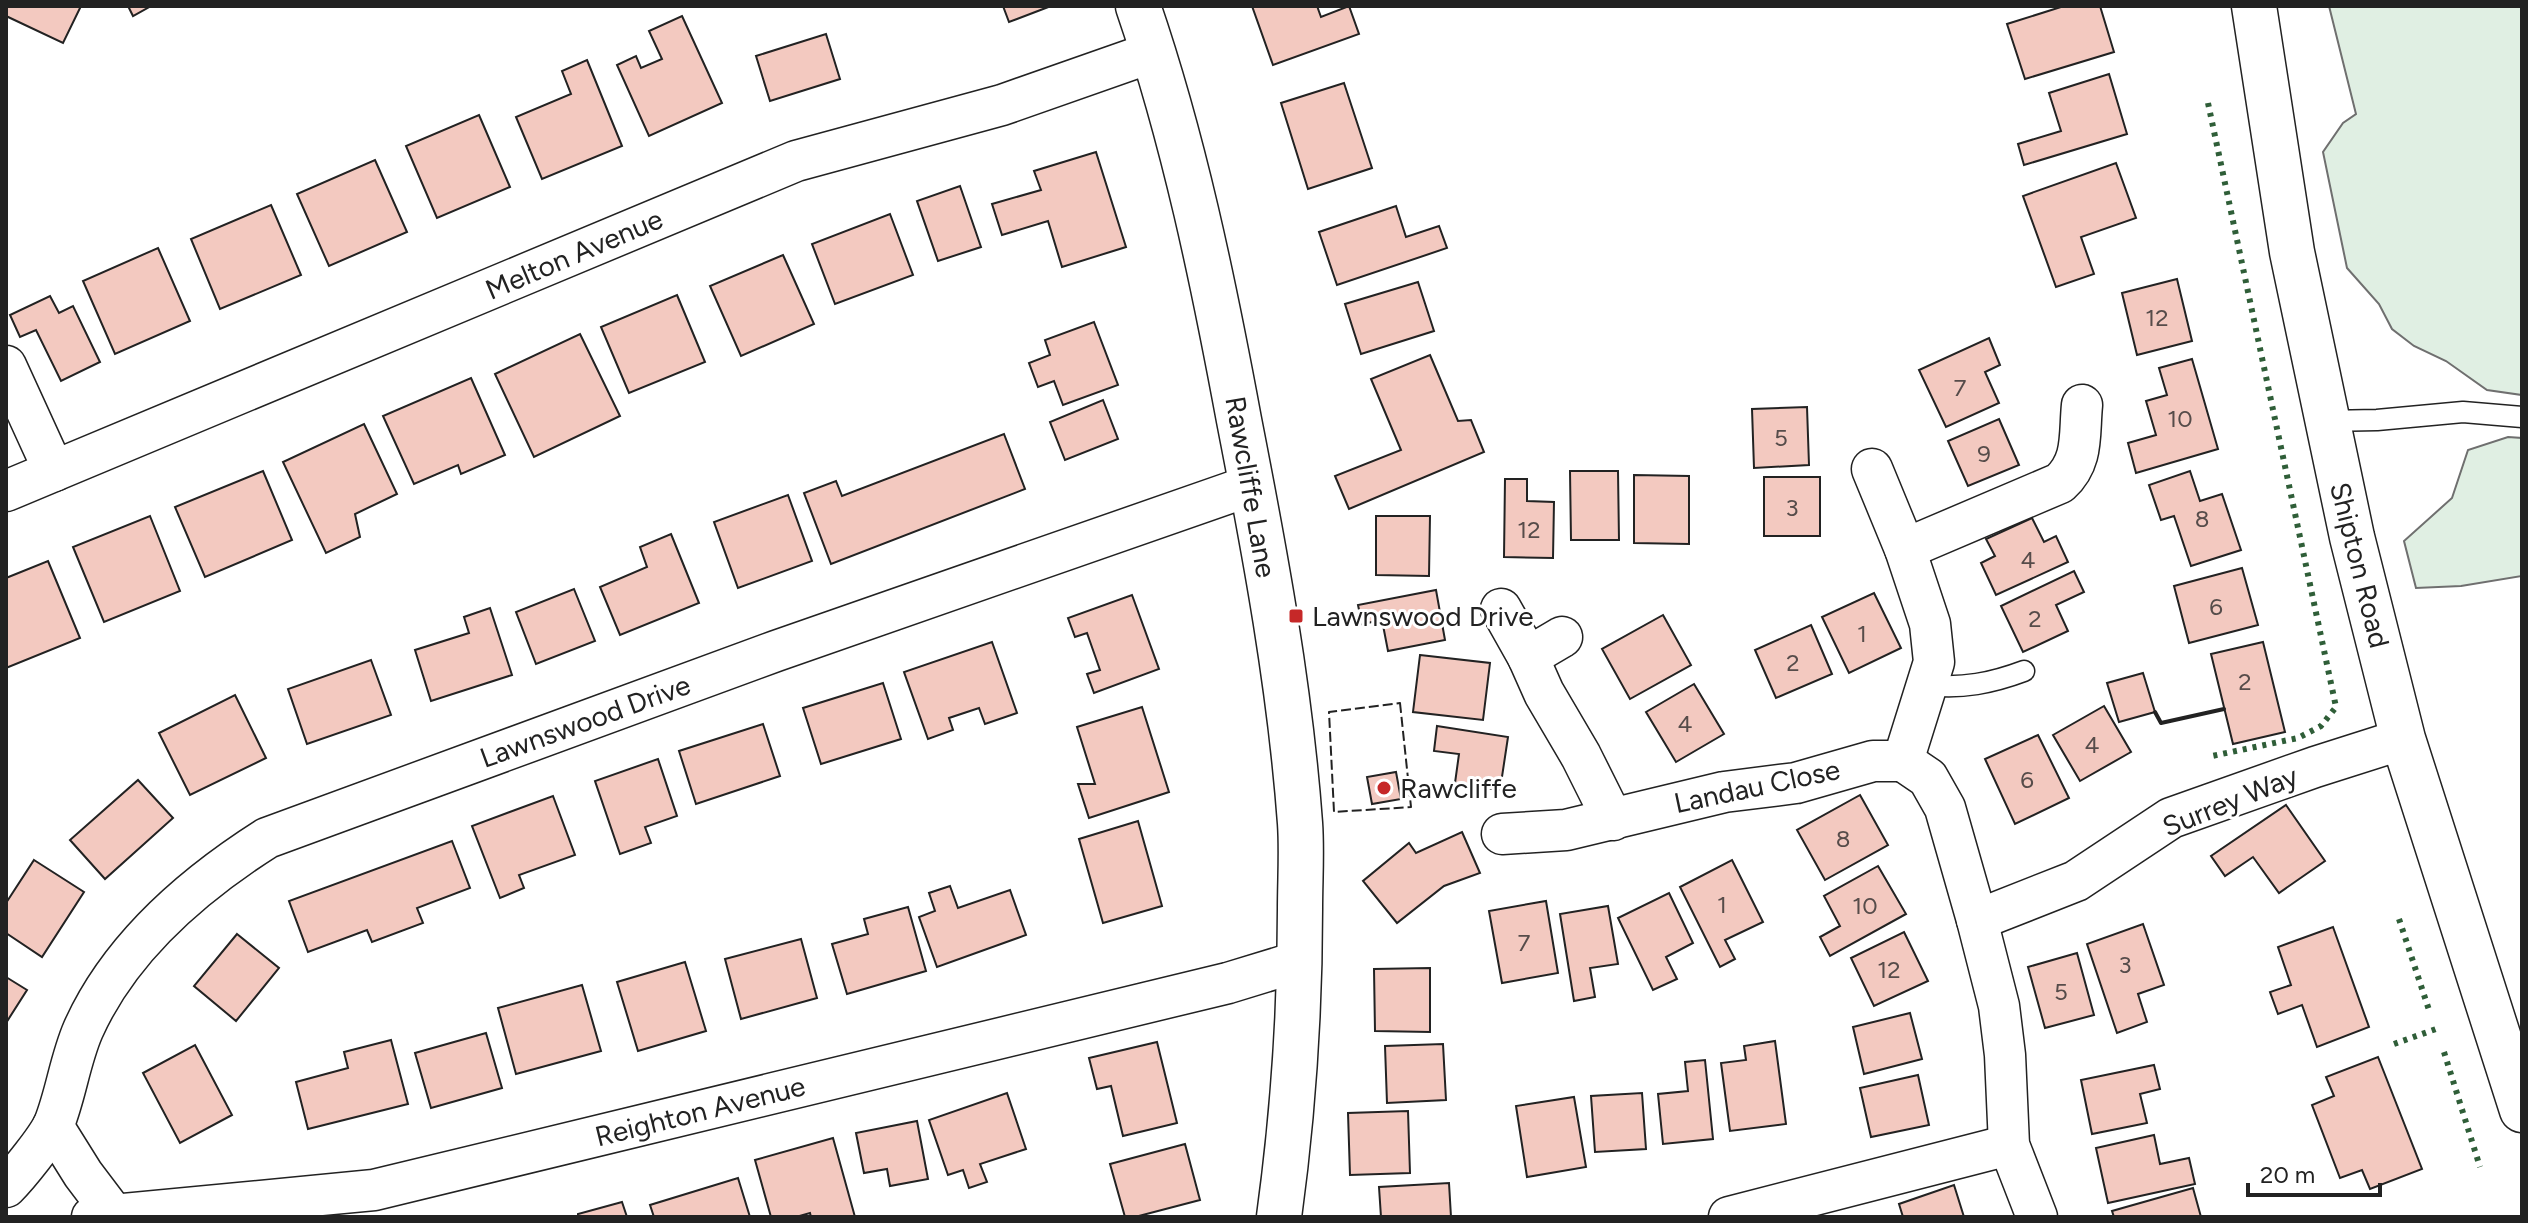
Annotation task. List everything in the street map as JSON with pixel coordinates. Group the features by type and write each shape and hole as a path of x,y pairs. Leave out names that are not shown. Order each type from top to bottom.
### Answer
{"street":[{"name":"Rawcliffe Lane","path":"1138,6 1153,52 1217,300 1283,661 1301,825 1300,961 1294,1088 1279,1217"},
{"name":"Shipton Road","path":"2254,6 2292,252 2352,537 2403,739 2522,1110"},
{"name":"Melton Avenue","path":"6,491 796,161 1002,105 1153,52"},
{"path":"6,366 54,471"},
{"path":"1905,549 2060,483 2071,473 2077,461 2082,405"},
{"path":"1872,469 1905,549 1930,624 1934,662 1903,761 1928,778 1945,808 1999,1006 2005,1055 2009,1145 2037,1217"},
{"name":"Lawnswood Drive","path":"6,1187 53,1126 83,1030 110,983 170,913 206,880 267,838 776,651 1252,485"},
{"path":"1501,609 1613,820"},
{"path":"1528,657 1562,637"},
{"name":"Surrey Way","path":"1977,920 2076,881 2171,818 2403,739"},
{"name":"Landau Close","path":"1502,834 1566,830 1724,792 1796,783 1873,761 1903,761"},
{"name":"Reighton Avenue","path":"103,1216 374,1190 1212,986 1300,961"},
{"path":"53,1126 83,1174 103,1216"},
{"path":"1729,1217 2009,1145"}],"lane":[{"path":"2326,421 2463,412 2522,417"},
{"path":"1928,685 1952,688 1984,684 2024,671"}],"green space":[{"path":"2329,6 2522,6 2522,395 2487,390 2446,361 2414,346 2392,329 2379,304 2347,268 2323,152 2343,123 2356,114"},
{"path":"2508,437 2522,438 2522,576 2461,586 2416,588 2404,541 2452,498 2468,450"}],"building":[{"path":"6,6 81,6 63,43 6,16"},
{"path":"128,6 151,6 133,16"},
{"path":"1003,6 1051,6 1009,22"},
{"path":"1252,6 1317,6 1321,17 1349,6 1359,34 1273,65"},
{"path":"2064,6 2100,6 2114,52 2025,79 2007,24"},
{"path":"682,16 722,103 649,136 617,65 636,56 641,68 662,59 649,31"},
{"path":"826,34 840,79 770,101 756,56"},
{"path":"587,60 622,146 542,179 516,117 571,94 562,71"},
{"path":"2109,74 2127,134 2024,165 2018,144 2061,131 2049,93"},
{"path":"1344,83 1372,168 1308,189 1281,103"},
{"path":"479,115 510,187 437,218 406,146"},
{"path":"1096,152 1126,247 1062,267 1048,221 1002,235 992,204 1041,190 1034,171"},
{"path":"375,160 407,232 329,266 297,194"},
{"path":"2116,163 2136,218 2081,237 2094,274 2056,287 2023,196"},
{"path":"960,186 981,247 938,261 917,201"},
{"path":"271,205 301,275 220,309 191,239"},
{"path":"1396,206 1406,237 1439,226 1447,248 1337,285 1319,232"},
{"path":"890,214 913,275 835,304 812,244"},
{"path":"158,248 190,321 115,354 83,281"},
{"path":"783,255 814,324 741,356 710,286"},
{"path":"2177,279 2192,341 2137,355 2122,293"},
{"path":"1418,282 1434,331 1361,354 1345,304"},
{"path":"677,295 705,362 629,393 601,327"},
{"path":"50,296 59,313 73,306 100,362 61,381 36,330 20,337 10,315"},
{"path":"1094,322 1118,385 1063,405 1054,381 1038,387 1029,363 1050,355 1045,340"},
{"path":"580,334 620,416 534,457 495,374"},
{"path":"1989,338 2000,365 1985,372 1999,403 1946,427 1919,370"},
{"path":"1430,355 1458,421 1471,420 1484,452 1349,509 1335,476 1401,450 1371,379"},
{"path":"2192,359 2218,449 2136,473 2128,443 2156,435 2146,401 2167,395 2159,368"},
{"path":"471,378 505,455 461,474 458,465 414,484 383,416"},
{"path":"1103,400 1118,439 1065,460 1050,422"},
{"path":"1807,407 1809,465 1754,468 1752,409"},
{"path":"1999,419 2019,465 1968,486 1948,441"},
{"path":"364,424 397,494 355,514 360,537 326,553 283,462"},
{"path":"1004,434 1025,489 831,564 804,493 836,481 842,496"},
{"path":"263,471 292,540 205,577 175,507"},
{"path":"1570,471 1618,471 1619,540 1571,540"},
{"path":"2190,471 2200,501 2222,494 2241,550 2191,566 2174,516 2161,520 2149,485"},
{"path":"1634,475 1689,476 1689,544 1634,543"},
{"path":"1764,477 1820,477 1820,536 1764,536"},
{"path":"1505,479 1527,479 1527,501 1554,502 1553,558 1504,557"},
{"path":"788,495 812,561 738,588 714,522"},
{"path":"150,516 180,591 104,622 73,547"},
{"path":"1376,516 1430,516 1429,576 1376,575"},
{"path":"2032,518 2044,542 2056,536 2068,562 1996,595 1981,563 1995,556 1986,539"},
{"path":"671,534 699,603 620,635 600,587 647,567 640,547"},
{"path":"48,561 80,638 6,668 6,578"},
{"path":"2242,568 2258,625 2189,643 2174,586"},
{"path":"2074,571 2084,592 2056,605 2068,631 2023,652 2001,606"},
{"path":"574,589 595,641 536,664 516,612"},
{"path":"1436,590 1445,640 1388,651 1382,620 1362,624 1358,605"},
{"path":"1874,593 1901,648 1849,673 1822,617"},
{"path":"1132,595 1159,669 1094,693 1087,674 1100,670 1087,633 1075,637 1068,618"},
{"path":"490,608 512,675 431,701 415,650 469,633 464,617"},
{"path":"1663,615 1691,665 1630,699 1602,649"},
{"path":"1811,625 1832,674 1776,698 1755,650"},
{"path":"992,642 1017,713 985,724 979,708 949,718 953,730 928,739 904,672"},
{"path":"2263,642 2285,732 2233,744 2211,654"},
{"path":"1420,655 1490,663 1483,720 1413,712"},
{"path":"371,660 391,715 307,744 288,689"},
{"path":"2143,673 2155,712 2119,722 2107,683"},
{"path":"883,683 901,739 821,764 803,708"},
{"path":"1694,684 1724,734 1676,762 1646,712"},
{"path":"235,695 266,758 190,795 159,733"},
{"path":"2104,706 2131,752 2080,781 2053,735"},
{"path":"1142,707 1169,792 1089,818 1078,784 1095,784 1077,727"},
{"path":"763,724 780,776 696,804 679,751"},
{"path":"1437,726 1508,737 1500,790 1455,783 1459,754 1434,751"},
{"path":"2038,735 2069,798 2015,824 1985,759"},
{"path":"658,759 677,816 645,827 651,843 620,854 595,781"},
{"name":"Rawcliffe","path":"1396,772 1401,799 1372,804 1367,777"},
{"path":"138,780 173,818 105,879 70,840"},
{"path":"1860,795 1888,845 1825,880 1797,830"},
{"path":"553,796 575,855 519,875 524,888 500,898 472,826"},
{"path":"2286,805 2325,861 2279,893 2253,857 2225,876 2211,856"},
{"path":"1138,821 1162,906 1103,923 1079,839"},
{"path":"1462,832 1480,873 1444,886 1397,923 1363,881 1409,843 1416,853"},
{"path":"452,841 470,888 417,908 423,923 372,942 367,930 308,952 289,901"},
{"path":"34,860 84,892 42,957 6,933 6,903"},
{"path":"1732,860 1763,922 1725,940 1735,959 1720,967 1680,887"},
{"path":"1878,866 1906,914 1830,956 1820,937 1840,926 1824,896"},
{"path":"950,886 958,908 1010,890 1026,935 937,967 919,917 935,911 929,893"},
{"path":"1669,893 1693,943 1666,957 1677,979 1653,990 1618,918"},
{"path":"1546,901 1558,973 1502,983 1489,911"},
{"path":"1608,906 1618,964 1590,968 1595,997 1574,1001 1560,914"},
{"path":"908,907 926,971 847,994 832,944 868,934 864,919"},
{"path":"2143,924 2164,985 2138,994 2147,1022 2117,1033 2087,944"},
{"path":"2333,927 2369,1027 2317,1047 2302,1005 2278,1014 2270,992 2291,985 2278,947"},
{"path":"1904,932 1928,981 1874,1006 1851,958"},
{"path":"237,934 279,968 236,1021 194,986"},
{"path":"801,939 817,998 741,1019 725,959"},
{"path":"2077,953 2094,1015 2045,1028 2028,967"},
{"path":"685,962 706,1031 638,1051 617,982"},
{"path":"1430,968 1430,1032 1375,1031 1374,969"},
{"path":"6,977 27,990 6,1023"},
{"path":"582,985 601,1051 516,1074 498,1008"},
{"path":"1910,1013 1922,1059 1864,1074 1853,1027"},
{"path":"486,1033 502,1088 431,1108 415,1053"},
{"path":"391,1040 408,1104 308,1129 296,1082 348,1068 344,1052"},
{"path":"1775,1041 1786,1124 1730,1131 1721,1063 1746,1060 1744,1046"},
{"path":"1157,1042 1177,1123 1123,1136 1111,1086 1097,1089 1089,1058"},
{"path":"1443,1044 1446,1100 1387,1103 1385,1046"},
{"path":"195,1045 232,1115 180,1143 143,1073"},
{"path":"2378,1057 2422,1169 2370,1189 2362,1170 2340,1178 2312,1105 2334,1096 2326,1077"},
{"path":"1705,1060 1713,1139 1663,1144 1658,1094 1688,1091 1685,1062"},
{"path":"2154,1065 2160,1089 2140,1094 2147,1123 2092,1134 2081,1080"},
{"path":"1918,1075 1929,1125 1871,1137 1860,1088"},
{"path":"1007,1093 1026,1149 980,1164 987,1182 969,1188 963,1170 948,1175 929,1120"},
{"path":"1642,1093 1646,1149 1595,1152 1591,1096"},
{"path":"1574,1097 1586,1167 1527,1177 1516,1106"},
{"path":"1408,1111 1410,1173 1350,1175 1348,1113"},
{"path":"917,1121 928,1179 890,1186 887,1169 864,1173 856,1133"},
{"path":"2154,1135 2160,1164 2189,1158 2195,1184 2108,1203 2096,1148"},
{"path":"833,1138 855,1217 811,1217 810,1213 796,1217 771,1217 755,1160"},
{"path":"1185,1144 1200,1200 1125,1217 1110,1164"},
{"path":"738,1178 750,1217 654,1217 650,1205"},
{"path":"1449,1183 1451,1217 1381,1217 1379,1187"},
{"path":"1954,1185 1964,1217 1903,1217 1899,1204"},
{"path":"2193,1188 2201,1217 2114,1217 2112,1211"},
{"path":"622,1202 627,1217 578,1217 578,1214"}],"hedge":[{"path":"2208,103 2336,707 2321,726 2298,738 2212,756"},
{"path":"2399,919 2429,1010"},
{"path":"2394,1044 2436,1029"},
{"path":"2444,1052 2480,1167"}],"fence":[{"path":"1400,703 1411,807 1334,812 1329,712 1400,703"}],"wall":[{"path":"2155,712 2161,723 2224,709"}],"place":[{"name":"Lawnswood Drive","path":"1296,616"},
{"name":"Rawcliffe","path":"1384,788"}]}
